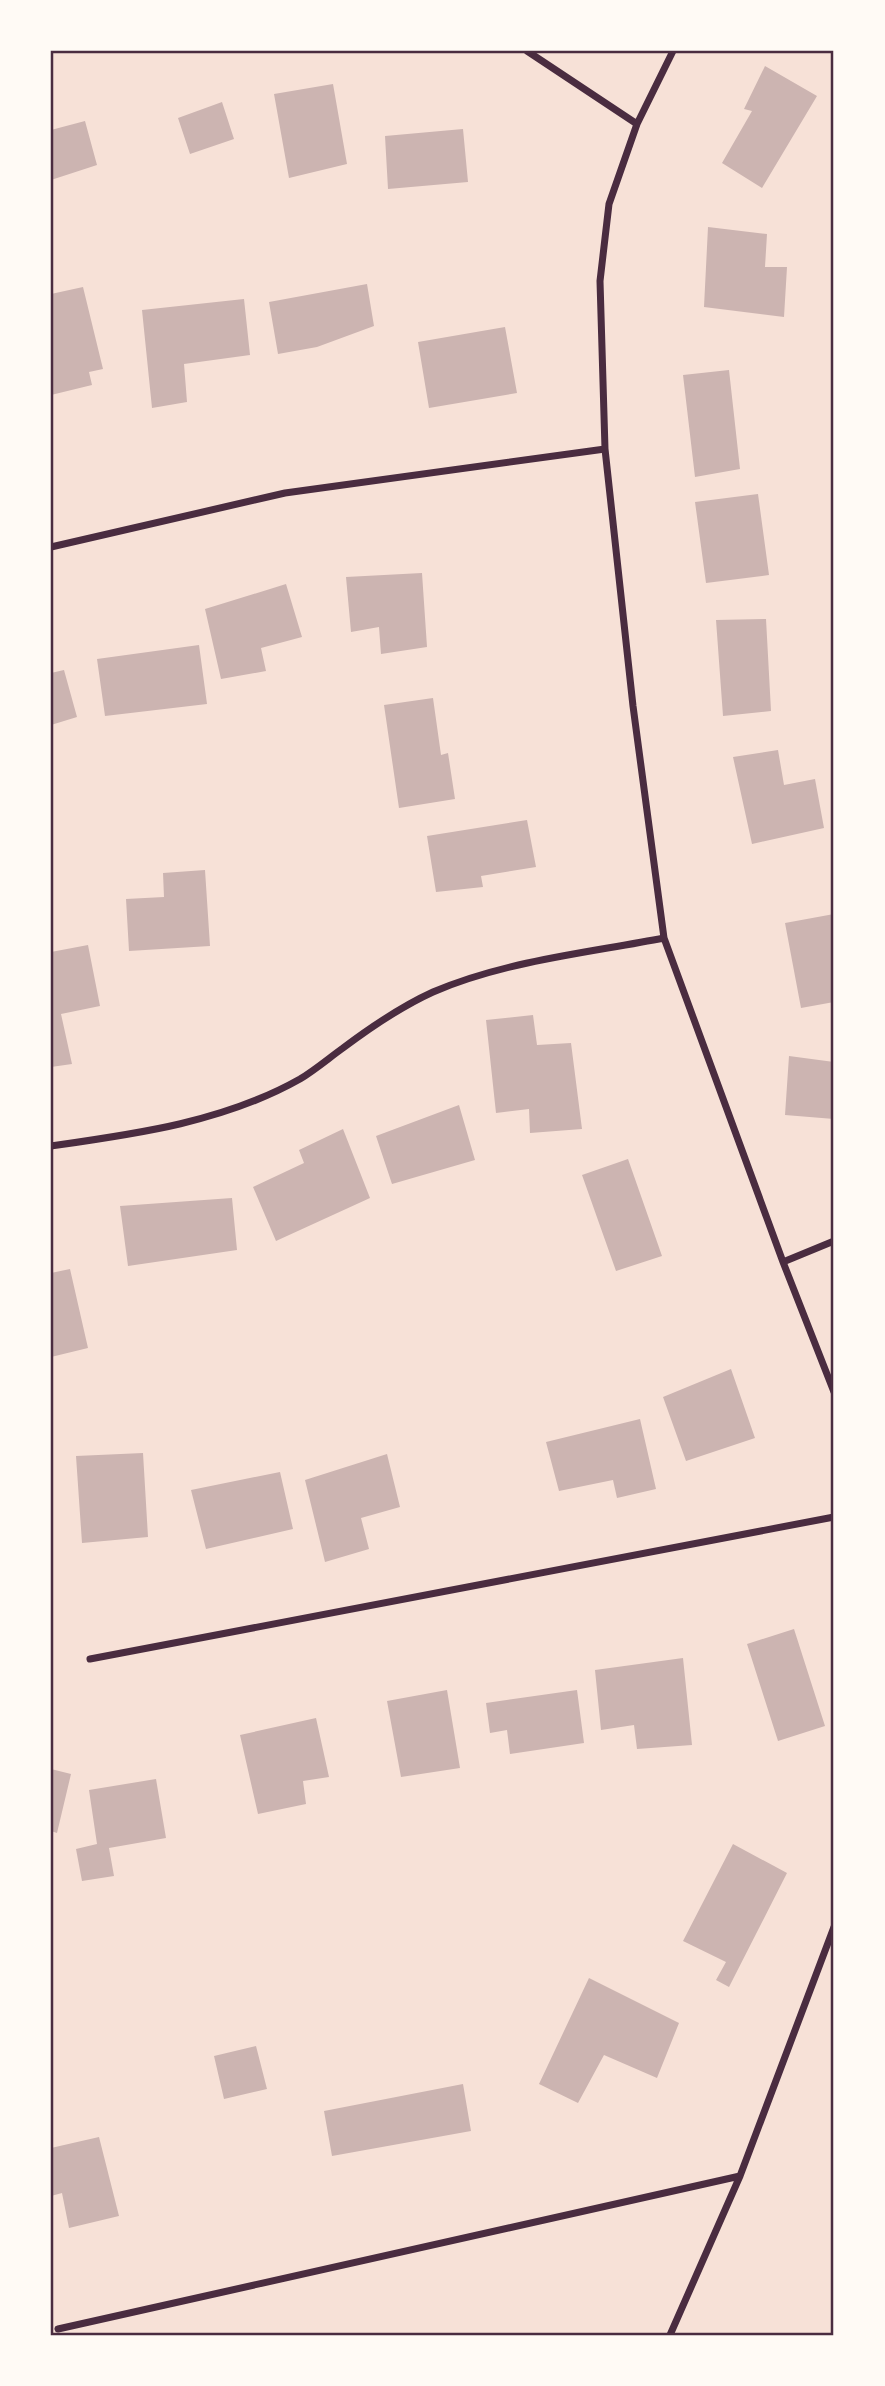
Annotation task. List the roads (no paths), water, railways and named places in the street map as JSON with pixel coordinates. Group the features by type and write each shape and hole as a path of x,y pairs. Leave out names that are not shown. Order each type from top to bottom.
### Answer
{"street":[{"path":"527,51 637,124"},
{"path":"673,51 637,124 609,204 600,281 605,449 633,706 664,938 783,1262 834,1392"},
{"path":"51,547 285,493 605,449"},
{"path":"51,1146 127,1136 247,1104 303,1077 399,1009 432,993 491,971 664,938"},
{"path":"783,1262 834,1241"},
{"path":"90,1659 834,1517"},
{"path":"670,2335 740,2175 834,1927"},
{"path":"58,2329 740,2175"}]}
